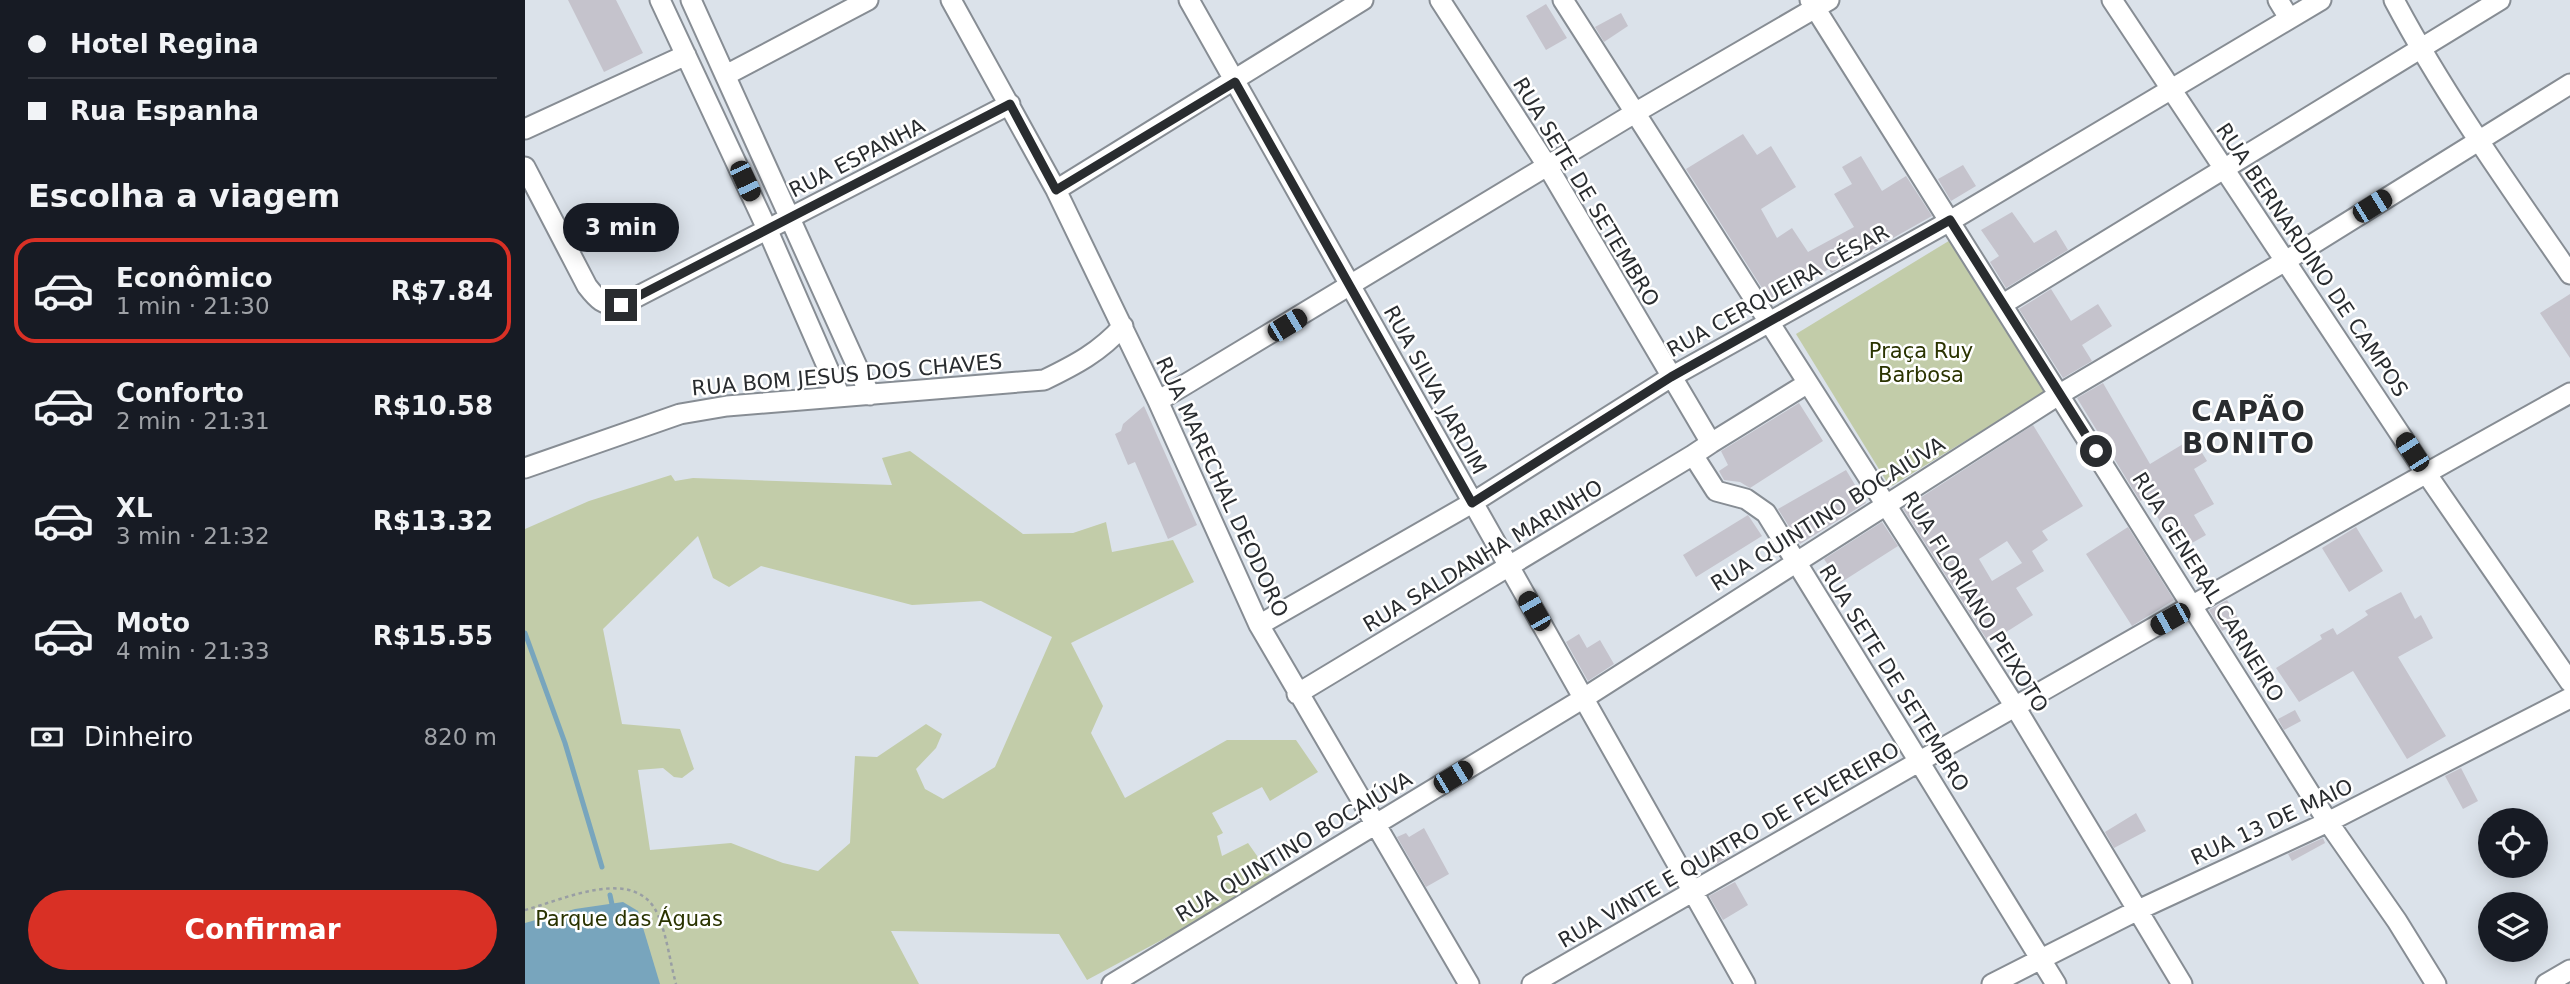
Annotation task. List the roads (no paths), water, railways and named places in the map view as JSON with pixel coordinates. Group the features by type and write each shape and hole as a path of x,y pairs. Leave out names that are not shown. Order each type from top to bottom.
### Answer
{"street":[{"path":"660,0 768,231 841,396"},
{"path":"691,0 870,395"},
{"path":"726,75 868,0"},
{"name":"RUA MARECHAL DEODORO","path":"951,0 1056,190 1123,326 1258,625 1469,984"},
{"name":"RUA SILVA JARDIM","path":"1189,0 1745,984"},
{"path":"1056,190 1235,82 1363,0"},
{"name":"RUA SETE DE SETEMBRO","path":"1440,0 1548,167 1711,443"},
{"name":"RUA FLORIANO PEIXOTO","path":"1563,0 1633,114 1770,321 2014,705 2182,984"},
{"name":"RUA BERNARDINO DE CAMPOS","path":"2112,0 2426,473 2570,682"},
{"path":"2278,0 2289,18"},
{"name":"RUA CERQUEIRA CÉSAR","path":"1258,625 1472,503 1671,377 1950,220 2321,0"},
{"path":"2394,0 2420,48 2478,140 2570,274"},
{"path":"2003,304 2500,0"},
{"path":"1158,401 1818,3"},
{"name":"RUA GENERAL CARNEIRO","path":"1818,3 1950,220 2328,822 2390,909 2436,984"},
{"path":"525,129 685,55"},
{"name":"RUA QUINTINO BOCAIÚVA","path":"1112,984 1142,976 1374,826 1584,698 2060,394 2287,260 2570,85"},
{"name":"RUA ESPANHA","path":"525,167 587,286 599,301 608,306 621,305 1010,104"},
{"name":"RUA BOM JESUS DOS CHAVES","path":"525,468 680,414 727,406 1044,380 1087,359 1107,344 1123,326"},
{"path":"1692,455 1808,383"},
{"name":"RUA VINTE E QUATRO DE FEVEREIRO","path":"1532,984 1921,762 2014,705 2193,607 2570,393"},
{"name":"RUA SETE DE SETEMBRO","path":"1692,455 1716,491 1758,505 1921,762 2056,984"},
{"name":"RUA SALDANHA MARINHO","path":"1297,694 1692,455"},
{"name":"RUA 13 DE MAIO","path":"1992,984 2136,911 2328,822 2570,698"},
{"path":"2546,984 2570,970"}],"water":[{"path":"623,902 638,911 660,984 525,984 525,923 575,909"}],"waterway":[{"path":"525,633 565,743 602,867"},
{"path":"610,895 613,909"}],"district":[{"name":"CAPÃO BONITO","path":"2249,427"}],"park label":[{"name":"Praça Ruy Barbosa","path":"1921,363"},
{"name":"Parque das Águas","path":"629,919"}]}
